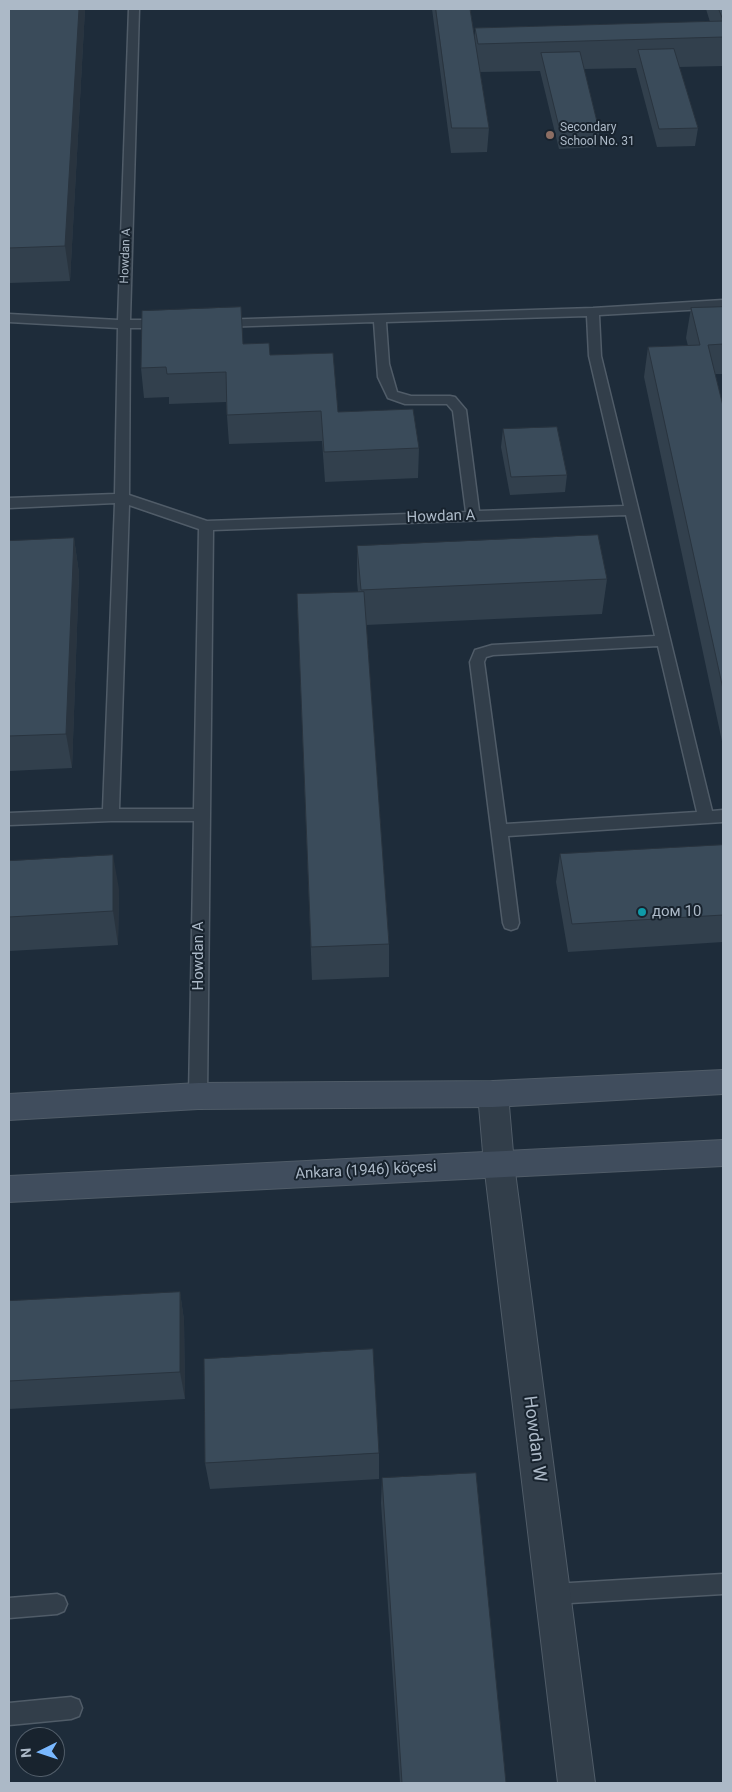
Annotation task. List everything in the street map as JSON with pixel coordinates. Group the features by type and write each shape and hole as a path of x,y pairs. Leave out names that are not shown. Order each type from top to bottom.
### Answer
{"main road":[{"path":"9,1107 198,1096 494,1094 723,1082"},
{"name":"Ankara (1946) köçesi","path":"9,1189 723,1153"}],"street":[{"name":"Howdan W","path":"494,1094 499,1164 576,1783"}],"lane":[{"name":"Howdan A","path":"124,324 134,9"},
{"path":"213,323 380,320 593,312 723,304"},
{"path":"593,312 595,356 706,817"},
{"path":"9,318 124,324 173,324"},
{"path":"380,320 384,380 388,393 397,399 450,400 459,410 473,516"},
{"path":"111,814 122,498 124,324"},
{"path":"9,503 122,498 206,526"},
{"name":"Howdan A","path":"198,1096 200,815 206,526 632,510"},
{"path":"511,924 477,662 480,654 492,650 663,641"},
{"path":"9,820 111,814 200,815"},
{"path":"500,830 723,816"},
{"path":"553,1594 723,1584"},
{"path":"9,1608 56,1604"},
{"path":"9,1714 71,1708"}],"building":[{"path":"9,9 79,9 65,246 9,248"},
{"path":"436,9 470,9 489,128 452,128"},
{"path":"719,9 723,9 723,21"},
{"path":"723,21 723,37 478,44 475,28"},
{"path":"674,49 698,128 659,129 638,50"},
{"path":"580,52 599,130 560,131 541,53"},
{"path":"241,307 243,344 269,343 270,355 333,353 338,412 413,409 419,448 324,452 321,411 227,415 226,372 167,374 166,367 141,368 142,311"},
{"path":"723,307 723,344 708,345 723,406 723,689 648,347 700,345 691,308"},
{"path":"557,427 567,475 511,477 503,429"},
{"path":"598,535 607,579 361,590 357,546"},
{"path":"74,538 66,734 9,736 9,541"},
{"path":"364,592 389,944 311,947 297,594"},
{"path":"723,845 723,915 572,924 560,854"},
{"path":"113,855 113,911 9,917 9,861"},
{"path":"180,1292 180,1372 9,1381 9,1301"},
{"path":"373,1349 379,1453 205,1463 204,1359"},
{"path":"476,1473 506,1783 402,1783 382,1478"}],"place":[{"name":"Secondary School No. 31","path":"550,135"},
{"name":"дом 10","path":"642,912"}]}
